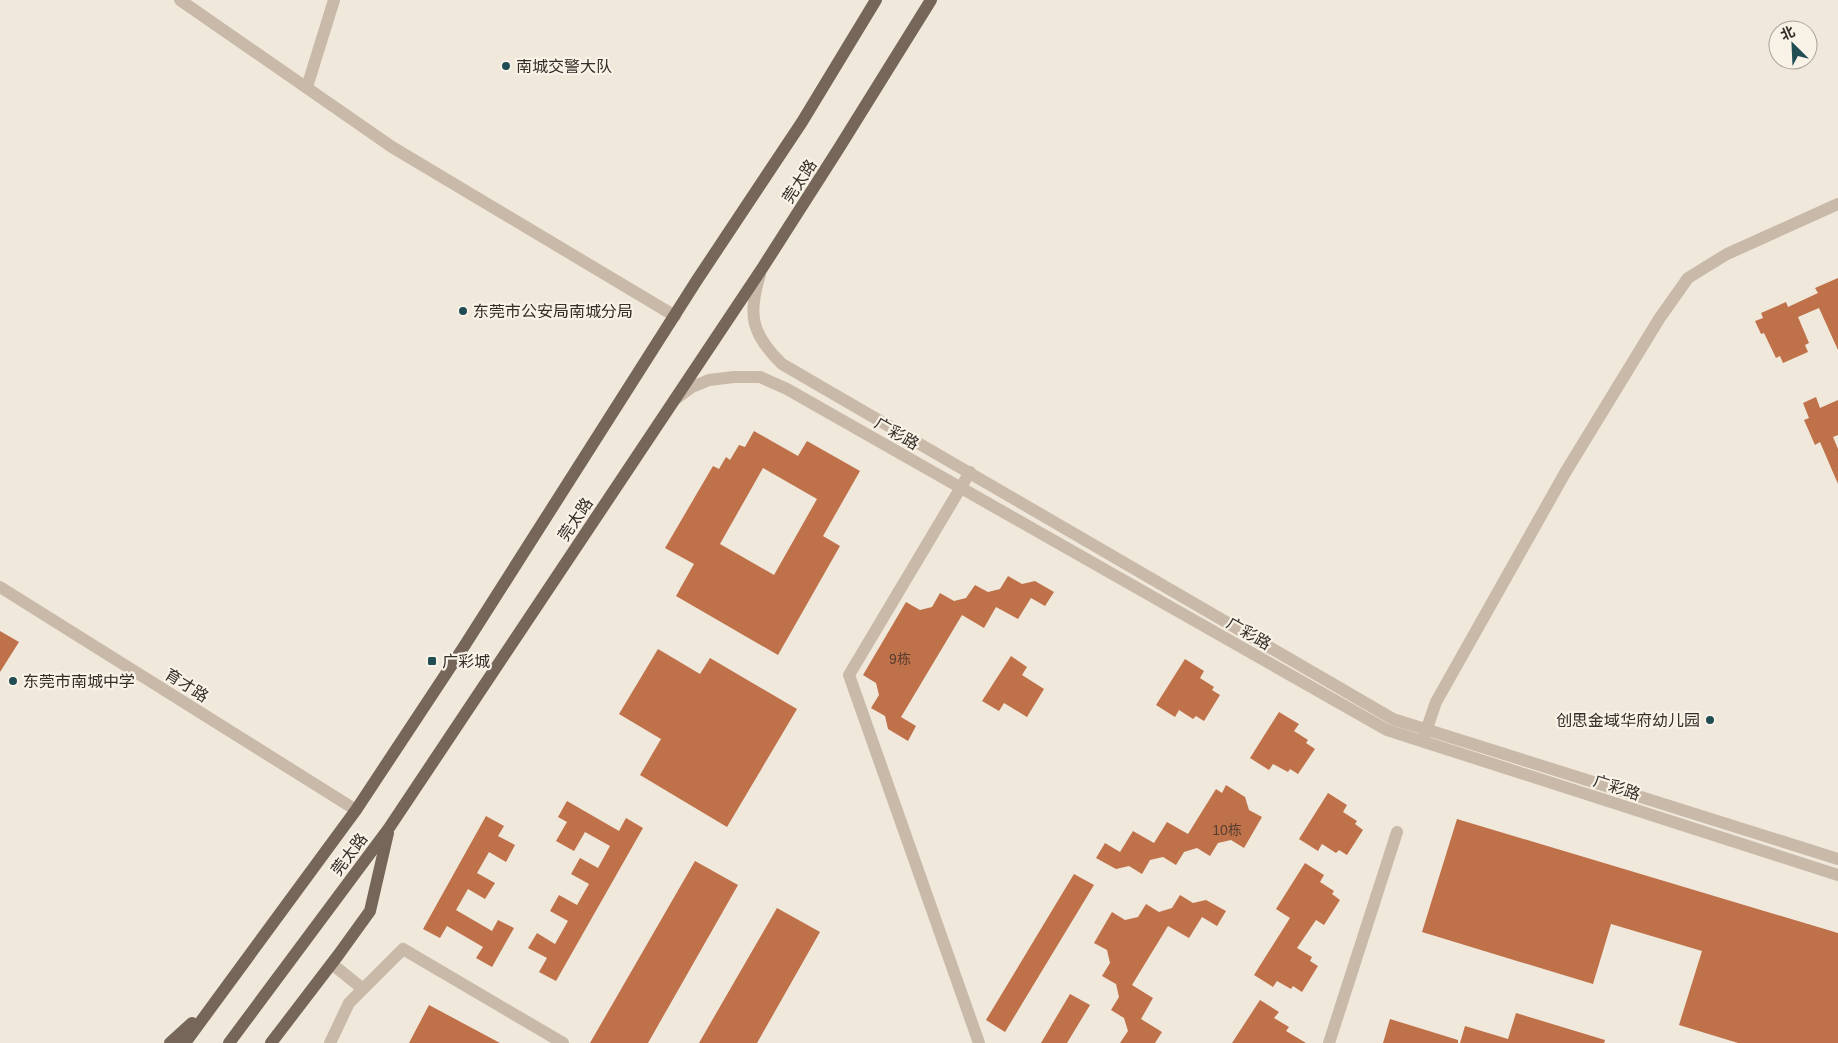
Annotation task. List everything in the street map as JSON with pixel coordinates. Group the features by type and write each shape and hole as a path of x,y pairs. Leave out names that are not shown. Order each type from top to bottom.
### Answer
{"main road":[{"name":"莞太路","path":"185,1043 356,810 468,640 675,316 802,122 876,0"},
{"name":"莞太路","path":"229,1043 389,828 762,267 931,0"},
{"path":"271,1043 370,911 389,828"},
{"path":"170,1043 209,1008"}],"street":[{"path":"180,0 392,147 675,316"},
{"path":"307,87 334,0"},
{"path":"1424,735 1436,702 1565,473 1659,319 1688,278 1727,254 1838,204"},
{"name":"广彩路","path":"762,267 754,294 752,316 758,334 769,352 782,364 1393,718 1424,735 1838,875"},
{"name":"广彩路","path":"675,399 692,387 709,380 734,377 760,377 787,389 1387,730 1424,735 1838,859"},
{"path":"970,472 849,675 979,1043"},
{"name":"育才路","path":"0,587 356,810"},
{"path":"1329,1043 1397,832"},
{"path":"330,1043 349,1003 402,949 563,1043"},
{"path":"332,964 363,989"}],"building":[{"path":"1838,278 1838,350 1819,308 1798,317 1809,343 1805,345 1808,352 1783,363 1780,356 1776,358 1764,333 1761,334 1755,321 1763,318 1761,313 1786,302 1788,307 1818,293 1815,288"},
{"path":"1816,397 1820,408 1838,400 1838,435 1833,437 1838,449 1838,484 1820,442 1815,445 1804,420 1809,418 1803,403"},
{"path":"754,431 798,456 807,441 860,471 823,536 840,546 778,655 676,596 694,564 665,548 713,466 719,469 726,457 730,460 739,445 745,447","holes":["763,468 817,499 774,575 720,544"]},
{"path":"1008,576 1022,584 1035,581 1054,592 1045,606 1031,598 1018,619 996,607 984,628 962,615 901,717 916,726 908,741 888,729 885,716 871,708 879,695 876,683 863,675 906,602 920,610 932,607 940,593 954,601 966,598 975,585 988,592 1000,589"},
{"path":"0,631 19,642 0,672"},
{"path":"658,649 700,674 710,658 797,709 727,827 640,775 661,739 619,714"},
{"path":"1011,656 1027,667 1022,675 1044,689 1027,717 1004,703 999,711 982,701"},
{"path":"1185,659 1204,671 1200,678 1214,687 1212,690 1220,695 1204,721 1196,716 1193,719 1179,710 1175,717 1156,705"},
{"path":"1279,712 1299,724 1294,731 1308,740 1306,743 1315,749 1298,774 1290,769 1288,772 1273,764 1269,770 1250,758"},
{"path":"1226,785 1245,797 1249,810 1262,817 1244,848 1231,840 1218,843 1210,856 1197,848 1184,852 1176,865 1163,857 1150,860 1142,874 1129,866 1116,869 1096,858 1105,843 1120,852 1133,831 1154,843 1167,822 1188,834 1216,789 1222,793"},
{"path":"1328,793 1347,805 1343,812 1357,821 1355,824 1363,830 1347,855 1339,850 1336,853 1322,844 1318,851 1299,839"},
{"path":"567,801 619,831 626,818 643,828 556,981 539,972 547,958 528,948 537,933 555,944 568,921 550,911 559,895 577,905 589,884 571,874 580,858 598,868 610,846 585,832 574,851 556,841 567,822 558,817"},
{"path":"486,816 504,826 498,836 515,845 506,862 489,852 477,873 495,883 485,899 468,889 456,910 492,931 498,920 514,928 492,967 476,958 483,947 447,926 440,938 423,929"},
{"path":"1457,819 1838,933 1838,1043 1738,1043 1679,1025 1702,951 1611,924 1593,984 1422,932"},
{"path":"695,861 738,885 648,1043 590,1043"},
{"path":"1305,863 1324,875 1320,882 1334,891 1332,894 1340,900 1324,925 1316,920 1297,948 1312,957 1310,961 1318,966 1302,992 1293,986 1291,989 1277,981 1273,987 1254,975 1290,918 1276,909"},
{"path":"1074,874 1094,885 1005,1032 986,1020"},
{"path":"1180,895 1193,903 1206,900 1226,911 1217,926 1202,917 1189,938 1168,926 1132,985 1153,998 1141,1019 1162,1032 1155,1043 1120,1043 1128,1031 1124,1018 1111,1010 1119,997 1116,984 1102,976 1110,963 1107,950 1094,943 1112,912 1125,920 1138,917 1146,904 1159,912 1172,908"},
{"path":"777,908 820,932 757,1043 699,1043"},
{"path":"1070,994 1090,1005 1067,1043 1041,1043"},
{"path":"1260,1000 1279,1012 1274,1018 1289,1027 1286,1031 1306,1043 1232,1043"},
{"path":"429,1005 500,1043 409,1043"},
{"path":"1516,1013 1605,1040 1604,1043 1460,1043 1465,1026 1508,1039"},
{"path":"1390,1019 1458,1040 1458,1043 1383,1043"}],"place":[{"name":"南城交警大队","path":"506,66"},
{"name":"东莞市公安局南城分局","path":"463,311"},
{"name":"广彩城","path":"432,661"},
{"name":"东莞市南城中学","path":"13,681"},
{"name":"创思金域华府幼儿园","path":"1710,720"}]}
